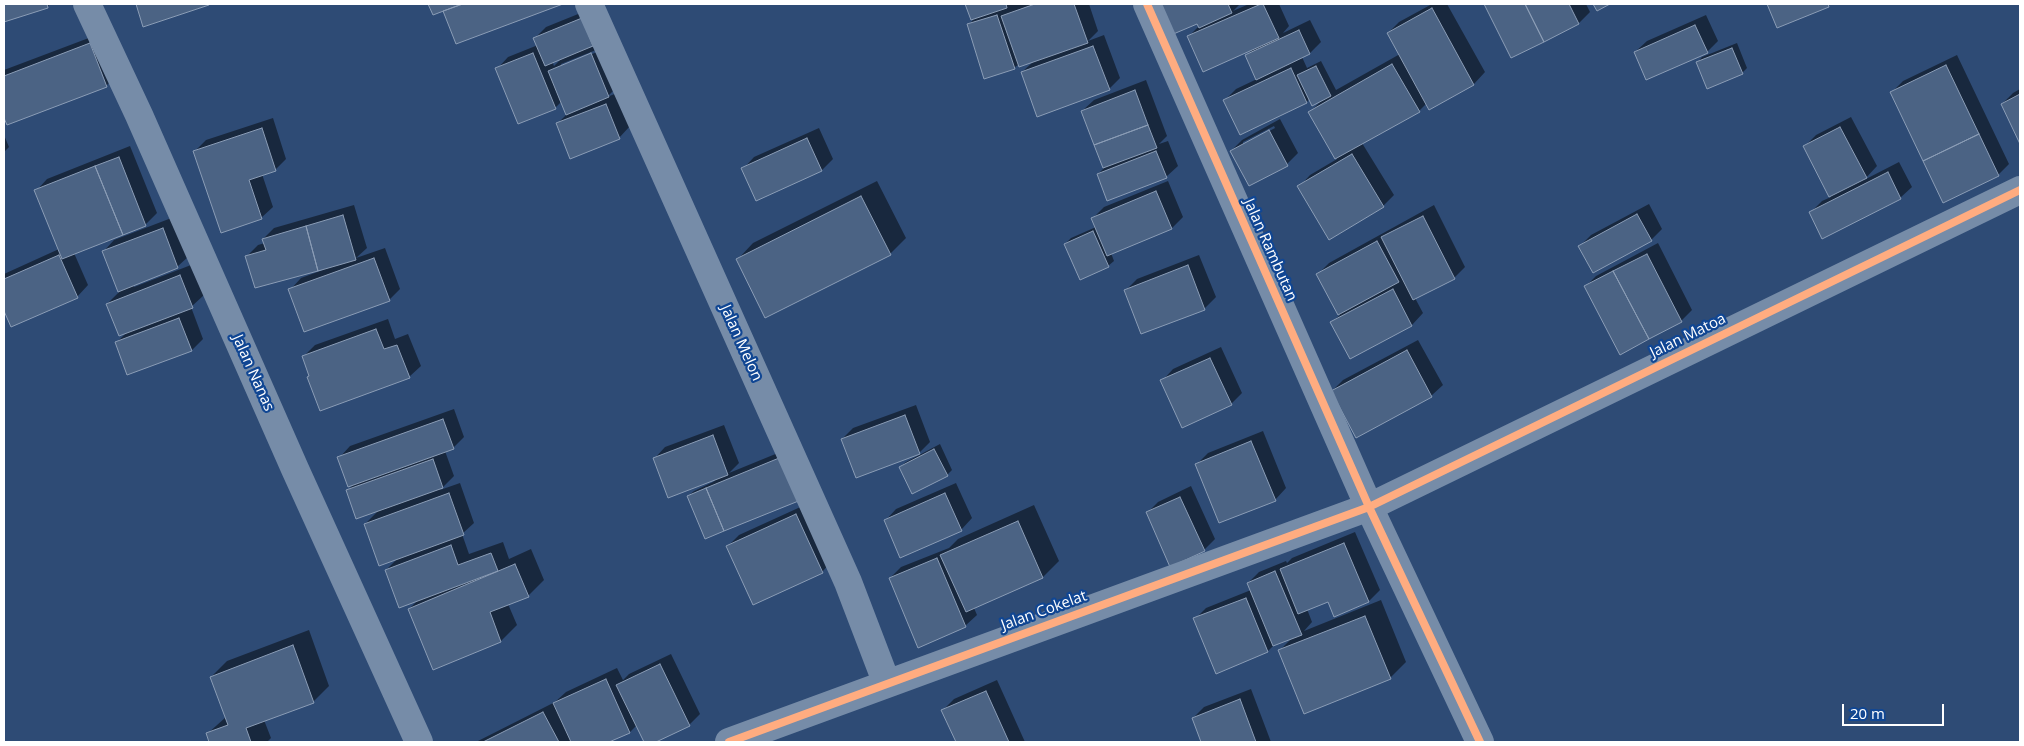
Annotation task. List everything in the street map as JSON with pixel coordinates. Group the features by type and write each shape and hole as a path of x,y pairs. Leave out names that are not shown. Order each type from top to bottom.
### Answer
{"street":[{"name":"Jalan Nanas","path":"87,4 139,115 419,742"},
{"name":"Jalan Melon","path":"589,4 848,582 887,684"},
{"name":"Jalan Rambutan","path":"1147,4 1369,507 1480,742"},
{"name":"Jalan Matoa","path":"1369,507 2020,190"},
{"name":"Jalan Cokelat","path":"729,742 1369,507"}],"building":[{"path":"4,4 47,4 48,8 4,22"},
{"path":"136,4 209,4 209,5 143,27"},
{"path":"428,4 462,4 433,15"},
{"path":"463,4 563,4 456,44 443,11"},
{"path":"965,4 1006,4 1007,8 971,20"},
{"path":"1035,4 1074,4 1088,43 1019,67 1001,16"},
{"path":"1157,4 1228,4 1232,13 1199,28 1197,24 1171,35"},
{"path":"1263,4 1279,38 1203,72 1187,36"},
{"path":"1484,4 1525,4 1544,42 1511,58"},
{"path":"1525,4 1569,4 1579,24 1544,42"},
{"path":"1593,4 1610,4 1597,11"},
{"path":"1767,4 1828,4 1829,7 1777,28"},
{"path":"1432,8 1474,85 1429,110 1387,33"},
{"path":"997,15 1015,69 984,79 967,24"},
{"path":"582,18 593,46 545,66 533,38"},
{"path":"1695,25 1708,53 1646,80 1634,52"},
{"path":"1299,30 1310,54 1256,80 1245,55"},
{"path":"90,43 107,87 7,125 4,118 4,76"},
{"path":"1093,46 1110,90 1037,117 1021,72"},
{"path":"1732,48 1743,74 1707,89 1696,62"},
{"path":"533,53 556,109 518,124 495,68"},
{"path":"591,53 609,97 566,115 548,71"},
{"path":"1392,64 1420,112 1335,159 1308,112"},
{"path":"1946,65 1979,134 1923,161 1890,92"},
{"path":"1316,66 1331,96 1312,106 1297,75"},
{"path":"1291,68 1307,103 1240,135 1223,100"},
{"path":"1135,90 1148,125 1094,145 1081,111"},
{"path":"2020,94 2020,144 2001,104"},
{"path":"606,104 620,139 570,159 556,123"},
{"path":"1148,125 1157,148 1103,168 1094,145"},
{"path":"1840,127 1867,178 1829,197 1803,146"},
{"path":"262,128 276,171 249,180 262,219 221,233 193,151"},
{"path":"1269,130 1288,166 1249,186 1230,151"},
{"path":"1979,134 1999,176 1943,203 1923,161"},
{"path":"807,138 822,171 756,201 741,168"},
{"path":"1156,151 1167,178 1107,201 1097,174"},
{"path":"1352,154 1384,207 1329,240 1297,186"},
{"path":"119,157 146,226 123,235 95,166"},
{"path":"95,166 123,235 62,259 34,190"},
{"path":"1888,172 1901,199 1822,239 1809,212"},
{"path":"1156,191 1172,229 1107,256 1091,218"},
{"path":"861,196 891,255 765,318 736,259"},
{"path":"1637,214 1652,241 1593,273 1578,246"},
{"path":"343,215 356,260 318,271 306,226"},
{"path":"1423,216 1455,279 1413,300 1381,237"},
{"path":"306,226 318,271 255,288 245,256 266,250 262,239"},
{"path":"163,228 178,268 118,292 102,251"},
{"path":"1093,231 1109,267 1080,280 1064,244"},
{"path":"1377,241 1399,282 1338,315 1316,274"},
{"path":"1647,254 1682,322 1649,339 1613,271"},
{"path":"59,255 78,298 11,327 4,311 4,279"},
{"path":"374,258 390,301 304,332 288,289"},
{"path":"1188,265 1205,310 1141,334 1124,290"},
{"path":"1613,271 1649,339 1620,355 1584,286"},
{"path":"180,275 193,308 119,336 106,304"},
{"path":"1393,289 1412,326 1350,359 1330,322"},
{"path":"179,318 192,351 127,375 115,342"},
{"path":"376,329 384,349 397,345 410,378 320,411 307,377 309,376 302,356"},
{"path":"1407,350 1432,397 1356,438 1331,391"},
{"path":"1210,358 1232,405 1182,428 1160,380"},
{"path":"905,415 920,454 856,478 841,439"},
{"path":"443,419 454,449 348,487 337,457"},
{"path":"713,435 728,475 668,498 653,458"},
{"path":"1251,441 1276,501 1219,523 1195,464"},
{"path":"934,449 948,476 912,494 899,467"},
{"path":"784,456 801,500 724,531 706,488"},
{"path":"433,459 443,488 356,519 346,490"},
{"path":"706,488 724,531 705,539 687,496"},
{"path":"449,493 464,535 379,566 364,524"},
{"path":"945,493 962,531 900,558 884,520"},
{"path":"1180,497 1205,551 1170,567 1146,512"},
{"path":"796,514 823,573 753,605 726,546"},
{"path":"1018,521 1043,578 966,612 940,555"},
{"path":"1344,543 1369,602 1334,617 1328,602 1298,614 1280,569"},
{"path":"451,545 458,565 491,553 498,571 399,608 385,570"},
{"path":"937,558 966,627 918,648 889,578"},
{"path":"515,564 529,597 490,612 501,642 433,670 408,609"},
{"path":"1275,571 1302,635 1273,646 1247,583"},
{"path":"1246,598 1268,652 1216,674 1193,618"},
{"path":"1365,616 1391,679 1304,714 1278,650"},
{"path":"293,645 314,703 246,728 251,742 209,742 206,733 228,725 210,677"},
{"path":"660,664 690,726 656,742 644,742 616,685"},
{"path":"606,679 630,733 609,742 571,742 553,703"},
{"path":"986,691 1009,742 956,742 941,710"},
{"path":"1240,699 1256,742 1201,742 1192,718"},
{"path":"543,712 559,742 483,742"}],"cycle path":[{"path":"1147,4 1369,507 1480,742"},
{"path":"729,742 1369,507 2020,190"}]}
